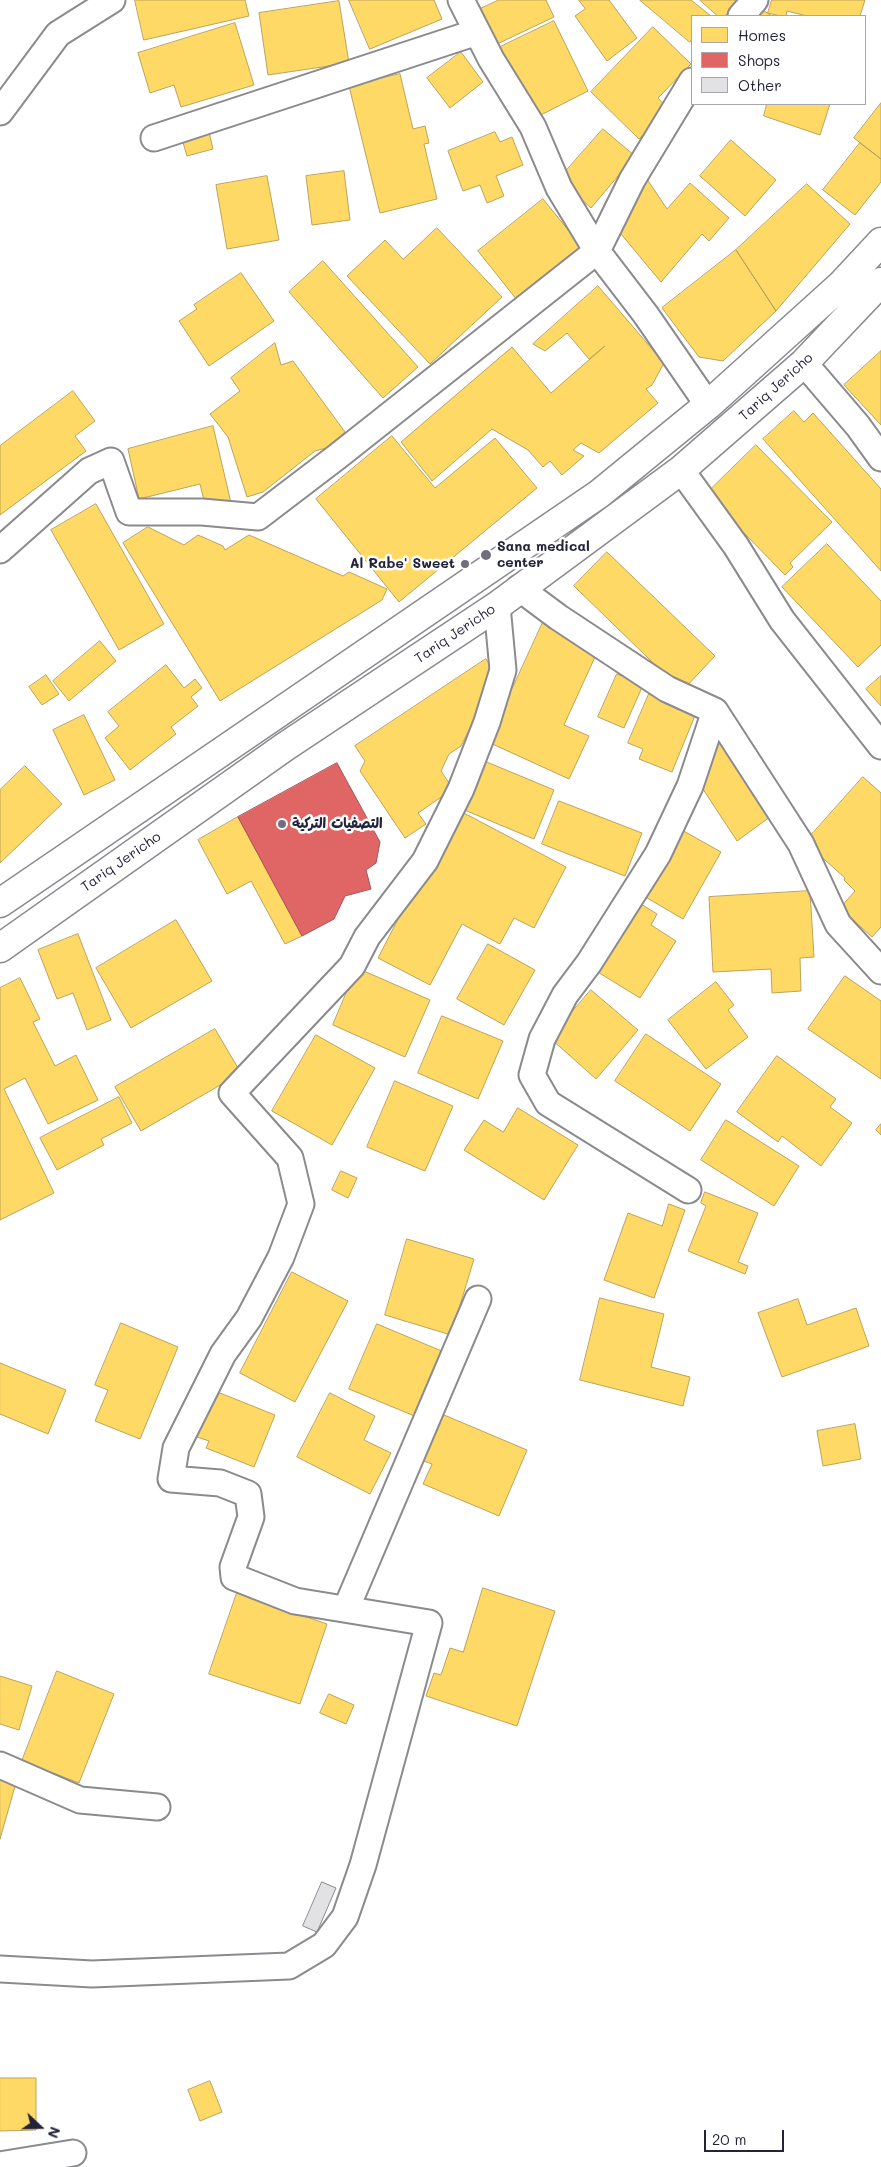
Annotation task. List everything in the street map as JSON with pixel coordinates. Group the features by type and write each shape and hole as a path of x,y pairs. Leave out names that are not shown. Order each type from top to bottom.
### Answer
{"main road":[{"path":"0,903 591,500 708,405 841,286 881,242"},
{"name":"Tariq Jericho","path":"0,948 286,746 497,606 681,470 804,364 881,282"}],"street":[{"path":"0,112 58,34 112,0"},
{"path":"461,0 491,59 533,127 559,188 597,251 646,315 708,405"},
{"path":"742,15 755,0"},
{"path":"154,138 477,32"},
{"path":"0,550 88,471 111,461 129,512 202,512 258,517 597,251 632,180 691,83"},
{"path":"804,364 858,426 881,458"},
{"path":"681,470 736,546 782,620 881,746"},
{"path":"519,588 558,617 667,689 715,711 801,844 838,924 881,971"},
{"path":"0,1969 92,1974 289,1966 324,1945 345,1917 363,1865 429,1623 295,1601 234,1577 233,1567 251,1517 248,1494 220,1483 171,1479 176,1448 223,1354 249,1318 281,1257 301,1204 290,1158 232,1094 352,966 367,937 425,860 461,789 487,722 503,670 497,606"},
{"path":"688,1190 548,1103 532,1075 542,1040 565,995 589,963 658,854 690,786 715,711"},
{"path":"346,1609 478,1299"},
{"path":"0,1765 80,1800 157,1807"},
{"path":"0,2165 73,2153"}],"building: Homes":[{"path":"135,0 245,0 249,16 144,40"},
{"path":"349,0 434,0 442,19 370,49"},
{"path":"499,0 546,0 554,17 495,45 478,10"},
{"path":"579,0 609,0 637,38 607,61 575,16 585,9"},
{"path":"640,0 691,0 710,15 691,15 690,42"},
{"path":"700,0 739,0 726,15 717,15"},
{"path":"772,0 865,0 860,15 803,15 787,11 786,15 768,13"},
{"path":"339,1 349,63 268,75 259,13"},
{"path":"758,7 770,15 753,15"},
{"path":"554,21 588,91 531,120 496,49"},
{"path":"235,23 254,85 181,107 174,85 150,93 138,53"},
{"path":"653,27 691,64 658,98 668,109 639,139 591,92"},
{"path":"461,52 483,82 450,108 427,78"},
{"path":"400,74 413,129 425,126 429,143 424,144 437,199 380,213 349,86"},
{"path":"881,103 881,159 854,138"},
{"path":"767,105 830,105 820,135 764,116"},
{"path":"603,129 635,156 591,208 559,179"},
{"path":"209,132 213,149 187,156 182,139"},
{"path":"495,132 500,142 512,137 523,165 496,176 504,196 487,203 480,185 463,191 448,151"},
{"path":"731,140 776,180 745,216 700,176"},
{"path":"860,143 881,159 881,182 855,215 823,190"},
{"path":"344,171 350,220 312,225 306,176"},
{"path":"267,176 279,240 227,249 216,185"},
{"path":"647,179 667,209 690,183 729,218 709,241 702,234 661,282 621,234"},
{"path":"807,184 850,224 776,311 736,250"},
{"path":"543,199 582,247 517,300 478,251"},
{"path":"437,228 502,297 430,364 347,276 385,240 403,259"},
{"path":"736,250 776,311 723,361 699,357 662,308"},
{"path":"323,261 418,367 383,398 289,292"},
{"path":"241,273 274,321 209,366 179,321 197,309 194,305"},
{"path":"598,286 664,363 652,385 646,389 658,403 599,453 581,443 573,450 584,456 562,475 550,461 543,467 528,450 492,429 432,481 401,442 512,347 551,393 605,346 589,359 567,333 545,351 533,344"},
{"path":"275,343 281,365 293,361 345,432 326,448 315,451 263,492 247,497 228,437 210,414 240,391 231,378"},
{"path":"881,351 881,425 844,385"},
{"path":"73,391 95,421 75,436 86,451 0,515 0,446"},
{"path":"794,411 804,422 813,413 881,489 881,571 763,439"},
{"path":"213,426 231,503 206,509 200,484 139,499 128,449"},
{"path":"392,436 435,488 495,438 537,488 399,602 316,499"},
{"path":"756,445 832,522 790,563 793,567 785,575 706,494"},
{"path":"96,504 164,624 119,650 51,530"},
{"path":"148,527 184,545 198,535 223,546 225,550 249,535 343,576 349,572 387,589 382,600 220,701 123,543"},
{"path":"827,544 881,601 881,645 858,667 782,587"},
{"path":"607,552 715,656 682,691 574,586"},
{"path":"544,620 600,646 564,725 589,736 569,779 488,742"},
{"path":"100,641 116,661 69,701 53,681"},
{"path":"486,659 497,675 461,746 449,754 441,771 453,789 418,813 426,824 405,838 360,771 365,761 355,746"},
{"path":"166,665 184,688 195,679 202,688 191,697 198,706 171,727 176,734 130,770 105,738 119,726 108,712"},
{"path":"617,674 643,685 624,728 598,717"},
{"path":"46,675 59,694 42,705 29,687"},
{"path":"881,676 881,706 866,689"},
{"path":"649,694 696,713 672,772 639,759 643,749 628,743"},
{"path":"84,715 115,780 84,795 53,730"},
{"path":"717,735 774,814 737,841 699,783"},
{"path":"482,760 554,790 534,839 462,809"},
{"path":"25,766 62,804 0,863 0,790"},
{"path":"863,777 881,793 881,927 872,937 840,908 855,891 844,880 845,878 805,842"},
{"path":"559,801 642,833 625,876 542,844"},
{"path":"462,812 566,867 534,928 514,918 500,944 462,924 430,985 378,958 413,890"},
{"path":"238,817 302,936 285,944 251,881 227,894 198,840"},
{"path":"680,829 721,852 683,919 642,895"},
{"path":"810,891 814,957 800,958 801,991 772,993 771,969 713,972 709,897"},
{"path":"638,902 657,914 651,925 676,941 640,998 596,971"},
{"path":"176,920 212,981 131,1028 96,968"},
{"path":"78,934 111,1020 87,1030 73,993 57,999 38,950"},
{"path":"488,944 535,970 504,1025 457,999"},
{"path":"357,968 430,1000 405,1057 333,1025"},
{"path":"845,976 881,1001 881,1079 808,1029"},
{"path":"20,978 40,1019 33,1022 55,1066 76,1055 98,1100 48,1124 25,1078 4,1089 54,1193 0,1220 0,988"},
{"path":"716,982 734,1005 728,1010 748,1037 706,1069 668,1020"},
{"path":"591,990 638,1030 596,1079 550,1038"},
{"path":"442,1016 503,1041 478,1099 418,1073"},
{"path":"215,1029 241,1073 141,1131 115,1087"},
{"path":"646,1034 721,1084 690,1131 615,1081"},
{"path":"316,1035 375,1068 332,1145 272,1111"},
{"path":"777,1056 836,1099 830,1107 852,1123 821,1166 782,1136 778,1142 737,1112"},
{"path":"395,1081 453,1106 425,1171 367,1147"},
{"path":"119,1097 132,1123 101,1139 104,1145 57,1170 40,1138"},
{"path":"518,1108 578,1145 544,1200 464,1150 484,1120 503,1132"},
{"path":"726,1120 799,1166 774,1206 701,1160"},
{"path":"881,1124 881,1135 876,1130"},
{"path":"341,1171 357,1178 348,1198 332,1190"},
{"path":"705,1192 758,1213 738,1262 748,1266 745,1274 688,1251 706,1206 701,1203"},
{"path":"669,1204 685,1210 654,1298 604,1280 628,1213 662,1226"},
{"path":"407,1239 474,1259 451,1335 385,1315"},
{"path":"292,1272 348,1301 295,1402 240,1373"},
{"path":"600,1298 664,1314 651,1367 690,1377 683,1406 580,1380"},
{"path":"798,1299 807,1325 856,1308 869,1346 782,1377 758,1313"},
{"path":"121,1323 178,1347 140,1439 95,1421 108,1390 95,1385"},
{"path":"377,1324 444,1352 417,1417 349,1389"},
{"path":"0,1363 66,1390 48,1434 0,1414"},
{"path":"215,1391 275,1415 254,1467 206,1448 209,1441 197,1437"},
{"path":"330,1393 375,1416 364,1440 391,1453 370,1494 297,1457"},
{"path":"437,1412 527,1450 499,1516 423,1484 432,1464 418,1459"},
{"path":"855,1424 861,1459 823,1466 817,1431"},
{"path":"483,1588 555,1611 517,1726 426,1696 434,1673 441,1675 450,1648 463,1652"},
{"path":"237,1593 327,1624 300,1704 209,1674"},
{"path":"57,1671 114,1694 79,1783 22,1761"},
{"path":"0,1676 32,1686 19,1730 0,1724"},
{"path":"329,1694 354,1705 346,1724 320,1713"},
{"path":"0,1771 18,1776 0,1839"},
{"path":"0,2078 36,2078 36,2130 0,2131"},
{"path":"210,2081 222,2112 200,2121 188,2090"}],"building: Shops":[{"path":"337,763 380,842 376,863 366,870 371,889 345,896 334,919 302,936 238,817"}],"building: Other":[{"path":"322,1882 336,1888 317,1932 303,1926"}],"place":[{"name":"Sana medical center","path":"486,555"},
{"name":"Al Rabe' Sweet","path":"465,564"},
{"name":"التصفيات التركية","path":"282,824"}]}
